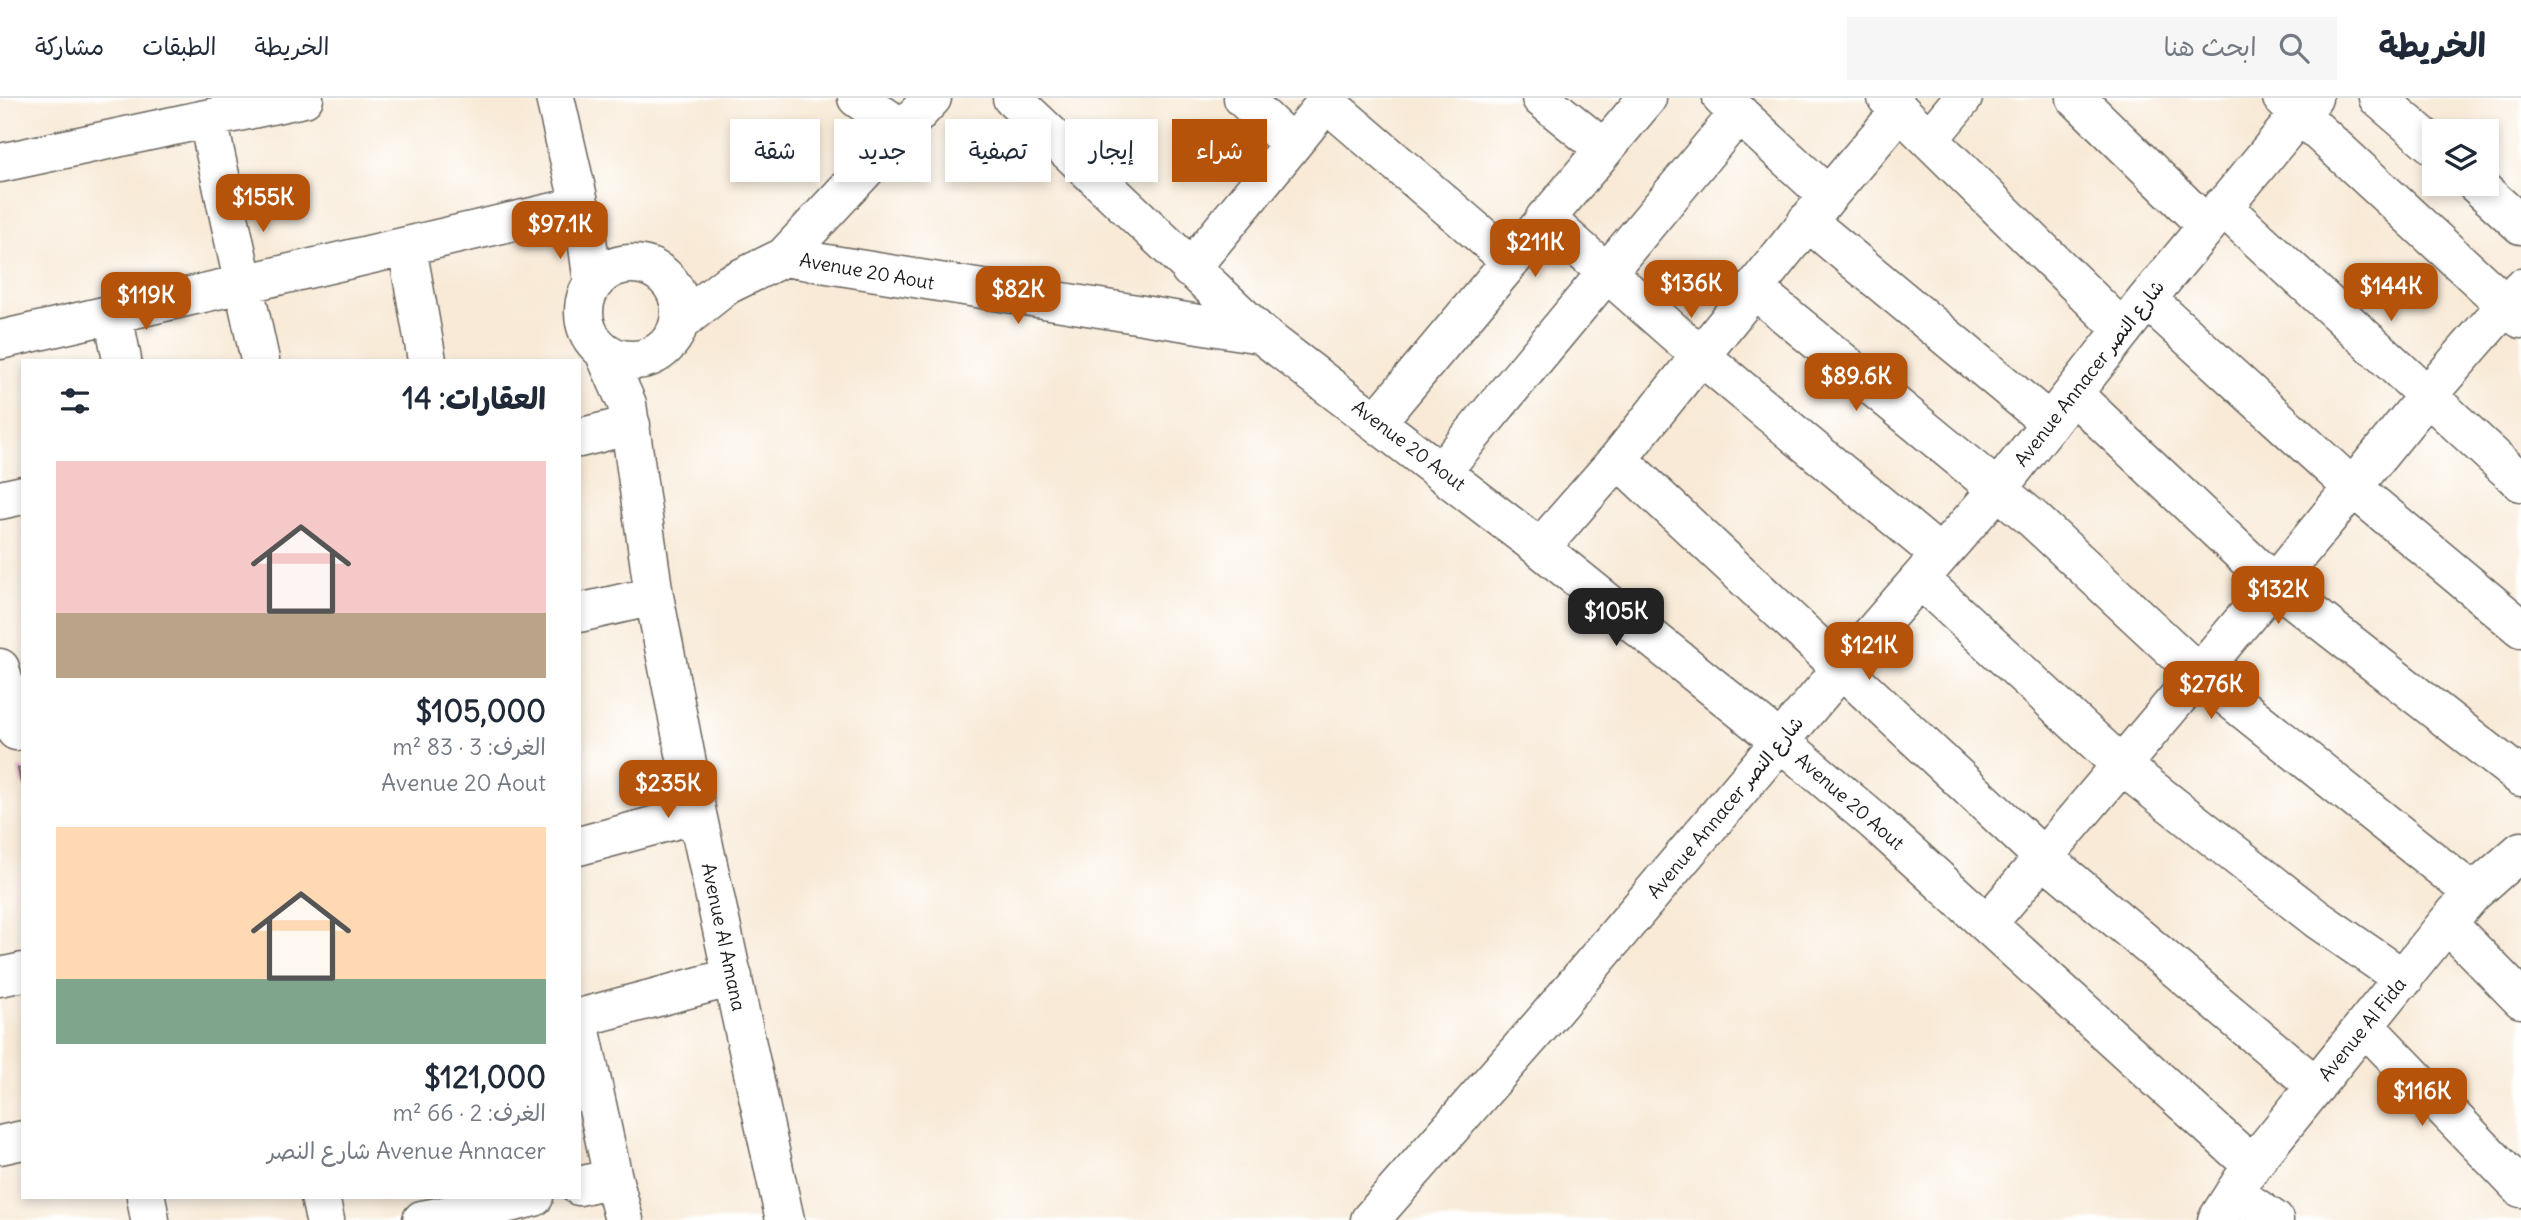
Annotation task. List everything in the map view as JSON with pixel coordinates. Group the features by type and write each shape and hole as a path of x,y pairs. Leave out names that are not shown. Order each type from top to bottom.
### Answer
{"street":[{"path":"0,163 304,98"},
{"name":"Avenue Al Amana","path":"555,98 583,219 608,274 585,301 584,320 590,338 604,352 629,415 654,596 697,814 785,1220"},
{"path":"857,98 889,119"},
{"path":"913,119 932,98"},
{"name":"Avenue 20 Aout","path":"1012,98 1261,334 1442,471 1781,742 1988,923 2234,1192 2274,1220"},
{"path":"1243,98 1291,144"},
{"path":"1541,98 1604,149"},
{"path":"1377,421 1647,98"},
{"path":"1929,139 1963,98"},
{"path":"2076,98 2427,396 2521,482"},
{"path":"2378,98 2422,136"},
{"path":"1190,269 1328,100 1511,261"},
{"path":"1988,923 2274,584 2351,486 2427,396 2516,304 2298,104"},
{"name":"Avenue Annacer شارع النصر","path":"1370,1220 1542,1025 1843,667 1997,491 2214,216 2298,104"},
{"path":"1540,548 1618,459 1701,356 1818,208 1894,105 2123,330"},
{"path":"1442,471 1609,271 1730,106 1818,208 2274,584 2521,777"},
{"path":"208,120 260,359"},
{"path":"784,257 854,182"},
{"path":"2489,196 2521,225"},
{"path":"1545,218 1609,271 1930,567 2121,765 2317,919 2404,979"},
{"path":"0,340 407,247 583,219"},
{"path":"407,247 427,359"},
{"name":"Avenue 20 Aout","path":"668,338 727,285 784,257 1261,334"},
{"path":"608,274 643,265 661,272 727,285"},
{"path":"581,437 629,415 668,338 680,304 673,287 661,272"},
{"path":"1754,289 2032,518 2199,674 2473,893"},
{"path":"2147,299 2351,486 2521,628"},
{"path":"113,314 122,359"},
{"path":"604,352 621,359 640,360 668,338"},
{"path":"1618,459 2043,857 2316,1086"},
{"path":"0,500 21,495"},
{"path":"581,613 654,596"},
{"path":"0,668 13,732"},
{"path":"581,845 697,814"},
{"name":"Avenue Al Fida","path":"2234,1192 2447,923 2473,893 2521,851"},
{"path":"2447,923 2521,999"},
{"path":"0,977 21,972"},
{"path":"581,1019 733,977"},
{"path":"2365,1026 2521,1188"},
{"path":"581,1039 596,1182 624,1220"},
{"path":"0,1145 21,1140"},
{"path":"146,1199 150,1220"},
{"path":"320,1199 325,1220"},
{"path":"422,1220 489,1214 529,1199"}]}
